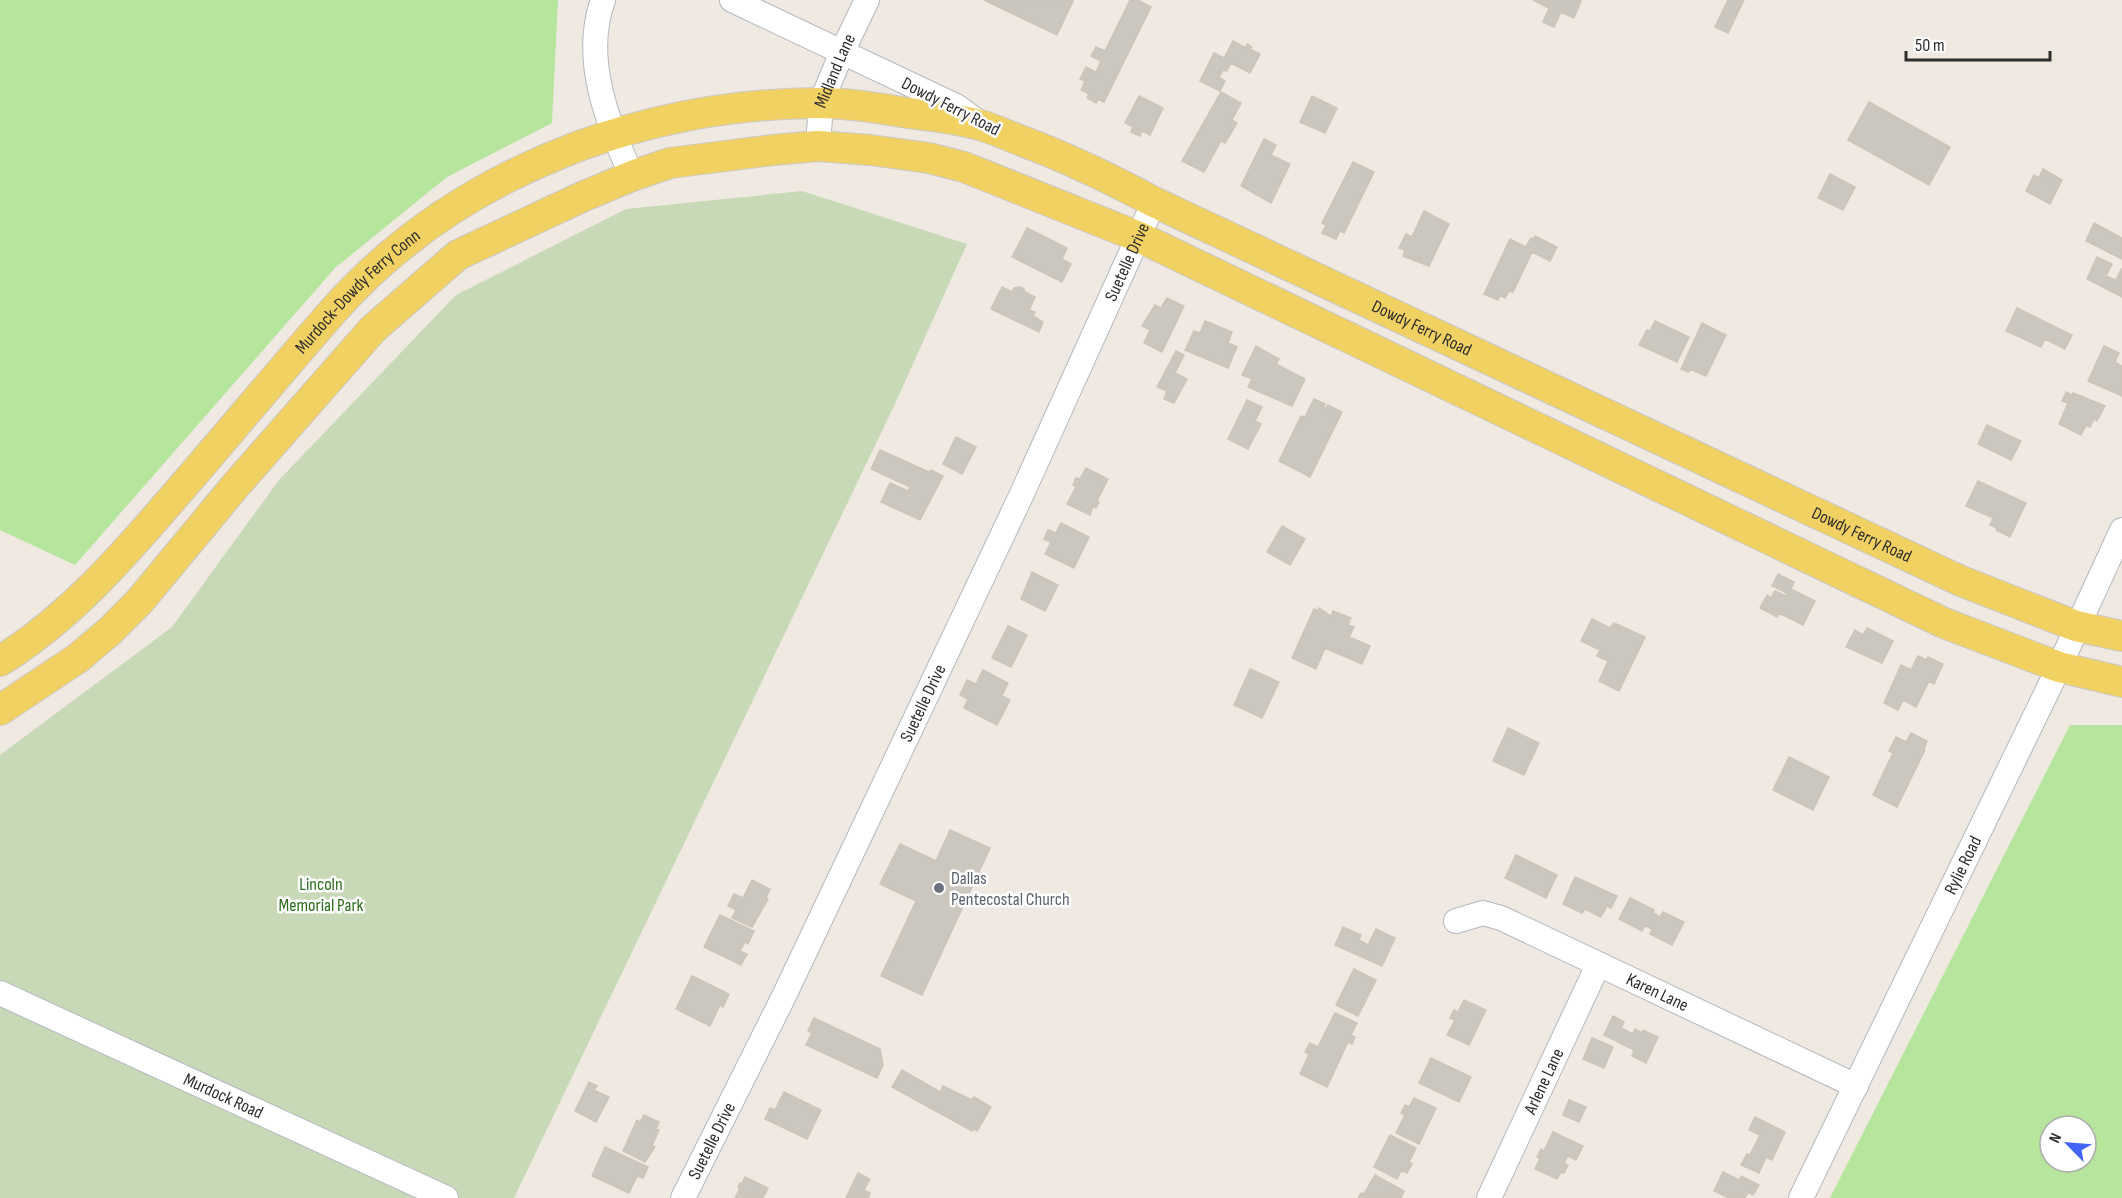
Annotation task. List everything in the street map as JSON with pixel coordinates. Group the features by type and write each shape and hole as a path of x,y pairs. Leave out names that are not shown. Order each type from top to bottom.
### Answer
{"main road":[{"name":"Murdock-Dowdy Ferry Conn","path":"0,661 25,645 72,607 122,558 337,307 413,236 474,196 561,152 636,126 715,110 744,106 821,103 894,111 982,125"},
{"name":"Dowdy Ferry Road","path":"982,125 1070,159 1154,202 1961,581 2076,626 2122,636"},
{"name":"Murdock-Dowdy Ferry Conn","path":"0,710 78,658 110,631 147,593 256,463 374,329 458,255 582,197 670,163 818,146"},
{"path":"818,146 929,158 964,167 1139,237 1944,623 2059,667 2122,682"},
{"path":"227,435 256,463"},
{"path":"1654,484 1672,446"}],"street":[{"name":"Dowdy Ferry Road","path":"732,0 956,106 982,125"},
{"name":"Midland Lane","path":"818,146 821,103 867,0"},
{"path":"602,1 597,18 595,46 598,83 613,134 632,176"},
{"name":"Suetelle Drive","path":"683,1198 784,996 1020,498 1154,202"},
{"name":"Rylie Road","path":"1801,1198 2059,667 2122,530"},
{"name":"Karen Lane","path":"1456,921 1483,914 1501,918 1856,1086"},
{"name":"Arlene Lane","path":"1489,1198 1598,965"},
{"name":"Murdock Road","path":"0,993 446,1198"}],"green space":[{"path":"0,0 558,0 552,123 447,177 335,268 75,565 0,530"},
{"name":"Lincoln Memorial Park","path":"802,191 967,244 894,406 514,1198 0,1198 0,755 172,627 279,480 456,295 626,209"},
{"path":"2070,725 2122,725 2122,1198 1830,1198"}],"building":[{"path":"984,0 1071,0 1073,1 1057,35"},
{"path":"1130,0 1138,0 1151,7 1104,102 1098,99 1096,103 1087,98 1089,94 1081,90 1085,81 1080,79 1086,67 1096,72 1101,61 1091,56 1096,47 1105,51"},
{"path":"1533,0 1581,1 1574,18 1561,12 1554,27 1543,22 1549,8"},
{"path":"1728,0 1744,0 1728,33 1715,27"},
{"path":"1233,41 1246,48 1247,44 1252,47 1250,49 1260,54 1250,73 1231,63 1227,71 1223,70 1219,77 1225,81 1220,91 1200,81 1214,53 1224,58"},
{"path":"1221,92 1241,103 1232,120 1237,123 1225,143 1221,141 1204,172 1182,161"},
{"path":"1139,96 1163,108 1150,135 1142,131 1140,136 1131,132 1133,127 1125,123"},
{"path":"1312,96 1337,108 1325,133 1300,122"},
{"path":"1869,102 1950,147 1929,185 1848,140"},
{"path":"1264,139 1276,145 1271,155 1290,164 1271,203 1241,186"},
{"path":"1353,162 1374,172 1344,233 1340,231 1336,239 1322,233 1326,225 1322,223"},
{"path":"2043,169 2062,180 2050,204 2026,191 2034,175 2039,178"},
{"path":"1830,174 1855,187 1843,210 1818,198"},
{"path":"1424,211 1449,224 1429,266 1403,256 1405,250 1399,248 1406,234 1412,237"},
{"path":"2094,223 2122,238 2122,259 2086,241"},
{"path":"1027,228 1067,248 1062,259 1071,264 1062,282 1012,257"},
{"path":"1535,236 1557,247 1550,261 1532,252 1513,292 1509,291 1505,298 1500,295 1498,300 1484,294 1510,239 1526,247 1531,238 1534,239"},
{"path":"2097,257 2112,264 2106,276 2116,280 2122,268 2122,297 2087,279"},
{"path":"1002,287 1012,292 1014,288 1020,287 1035,297 1029,310 1035,312 1033,316 1043,322 1039,332 991,309"},
{"path":"1167,298 1184,306 1162,352 1144,343 1150,330 1142,326 1155,305 1161,308"},
{"path":"2017,308 2072,335 2065,349 2045,339 2041,347 2006,331"},
{"path":"1205,321 1232,332 1228,343 1237,347 1228,368 1185,350 1194,331 1200,333"},
{"path":"1655,321 1689,337 1677,362 1639,345"},
{"path":"1702,323 1726,335 1706,376 1690,369 1688,372 1681,369"},
{"path":"1256,346 1279,359 1276,364 1305,379 1292,406 1248,387 1252,379 1242,375"},
{"path":"2104,346 2119,353 2115,362 2122,366 2122,396 2088,381"},
{"path":"1176,351 1184,355 1175,373 1187,379 1174,403 1164,399 1167,391 1157,387"},
{"path":"2066,392 2105,406 2097,421 2094,419 2090,427 2086,425 2081,435 2059,424 2068,403 2062,401"},
{"path":"1314,399 1325,404 1326,408 1328,405 1342,412 1310,477 1279,461 1301,416 1305,417"},
{"path":"1247,400 1262,407 1255,421 1261,424 1248,449 1228,439"},
{"path":"1987,425 2021,441 2011,460 1978,444"},
{"path":"956,437 976,447 962,474 943,464"},
{"path":"880,450 943,476 920,520 881,502 890,483 908,491 910,487 871,469"},
{"path":"1086,468 1108,479 1096,508 1093,506 1090,515 1067,504 1076,487 1073,485 1076,478 1080,479"},
{"path":"1978,481 2026,503 2010,537 1990,525 1993,518 1966,506"},
{"path":"1061,523 1089,537 1074,568 1045,554 1051,542 1044,539 1048,530 1056,533"},
{"path":"1282,526 1305,539 1290,565 1267,552"},
{"path":"1032,572 1058,585 1045,611 1021,599"},
{"path":"1778,574 1794,582 1791,589 1815,601 1803,625 1779,613 1777,617 1760,608 1767,595 1771,598 1775,591 1786,596 1787,593 1772,586"},
{"path":"1319,608 1331,616 1333,611 1351,618 1348,625 1354,627 1349,637 1370,646 1362,664 1325,648 1316,669 1292,658 1314,609 1318,611"},
{"path":"1592,619 1610,628 1614,623 1645,637 1619,691 1599,681 1608,661 1597,656 1600,650 1581,641"},
{"path":"1008,626 1027,635 1011,667 992,658"},
{"path":"1867,628 1893,641 1882,663 1846,647 1855,630 1863,635"},
{"path":"1918,656 1927,660 1928,657 1943,664 1934,684 1929,681 1916,707 1903,700 1898,710 1884,703 1901,665 1911,670"},
{"path":"1250,669 1279,682 1262,718 1234,705"},
{"path":"983,670 1008,683 1002,696 1010,700 997,725 964,708 968,699 960,695 967,680 976,684"},
{"path":"1508,728 1539,743 1524,775 1493,761"},
{"path":"1911,733 1927,741 1925,750 1897,807 1873,795 1893,753 1889,751 1896,737 1906,742"},
{"path":"1789,757 1829,777 1813,810 1773,790"},
{"path":"950,830 990,848 922,995 881,976 916,901 880,884 900,844 936,861"},
{"path":"1516,855 1557,875 1546,898 1505,878"},
{"path":"1575,877 1617,896 1611,908 1607,906 1601,917 1585,909 1582,913 1563,904"},
{"path":"752,880 770,889 766,898 768,899 752,927 732,918 736,910 728,906 734,894 743,898"},
{"path":"1630,898 1654,910 1653,913 1660,917 1663,912 1684,922 1672,945 1650,934 1652,929 1645,925 1642,931 1619,919"},
{"path":"720,915 754,931 748,944 745,942 740,951 747,954 741,965 704,947"},
{"path":"1343,927 1361,935 1359,940 1368,945 1376,929 1395,938 1382,966 1335,945"},
{"path":"1354,969 1376,980 1358,1016 1336,1005"},
{"path":"692,976 729,994 723,1007 720,1005 710,1026 676,1009"},
{"path":"1464,1000 1486,1010 1469,1045 1447,1035 1455,1020 1450,1018 1454,1010 1458,1012"},
{"path":"1335,1013 1357,1023 1351,1035 1355,1037 1352,1044 1348,1042 1327,1087 1300,1074 1309,1054 1305,1052 1310,1043 1318,1047"},
{"path":"1613,1016 1624,1022 1621,1028 1633,1034 1635,1029 1658,1037 1646,1063 1632,1056 1634,1050 1604,1035"},
{"path":"814,1018 880,1049 883,1065 877,1078 806,1045 812,1033 808,1031"},
{"path":"1592,1038 1613,1047 1604,1068 1583,1059"},
{"path":"1431,1058 1471,1077 1459,1102 1419,1083"},
{"path":"902,1070 940,1092 943,1086 972,1100 974,1097 991,1107 977,1131 973,1129 972,1131 892,1087"},
{"path":"589,1082 597,1086 594,1090 609,1097 596,1122 575,1111"},
{"path":"784,1092 821,1110 807,1139 765,1119 770,1108 775,1110"},
{"path":"1414,1098 1436,1108 1419,1144 1396,1133 1405,1115 1401,1113 1405,1105 1409,1107"},
{"path":"1569,1100 1586,1107 1579,1122 1563,1115"},
{"path":"644,1115 659,1122 656,1129 659,1130 652,1146 655,1147 645,1162 623,1151 637,1120 640,1122"},
{"path":"1755,1117 1785,1132 1772,1160 1766,1157 1759,1173 1741,1165 1747,1154 1750,1155 1760,1135 1749,1130"},
{"path":"1553,1132 1583,1146 1576,1160 1568,1156 1564,1163 1568,1165 1557,1179 1535,1169 1540,1159 1537,1157 1541,1149 1544,1151"},
{"path":"1390,1135 1416,1148 1409,1162 1412,1164 1407,1173 1401,1170 1397,1179 1374,1167"},
{"path":"605,1147 648,1167 643,1178 637,1176 629,1193 592,1176"},
{"path":"1723,1172 1739,1180 1741,1176 1759,1185 1753,1195 1748,1192 1745,1198 1729,1198 1714,1191"},
{"path":"858,1173 870,1179 864,1190 870,1193 868,1198 846,1198"},
{"path":"1375,1175 1404,1191 1401,1198 1358,1198 1361,1193 1364,1194"},
{"path":"745,1177 768,1188 763,1198 735,1198 740,1188 738,1187"}],"place":[{"name":"Dallas Pentecostal Church","path":"939,888"}]}
